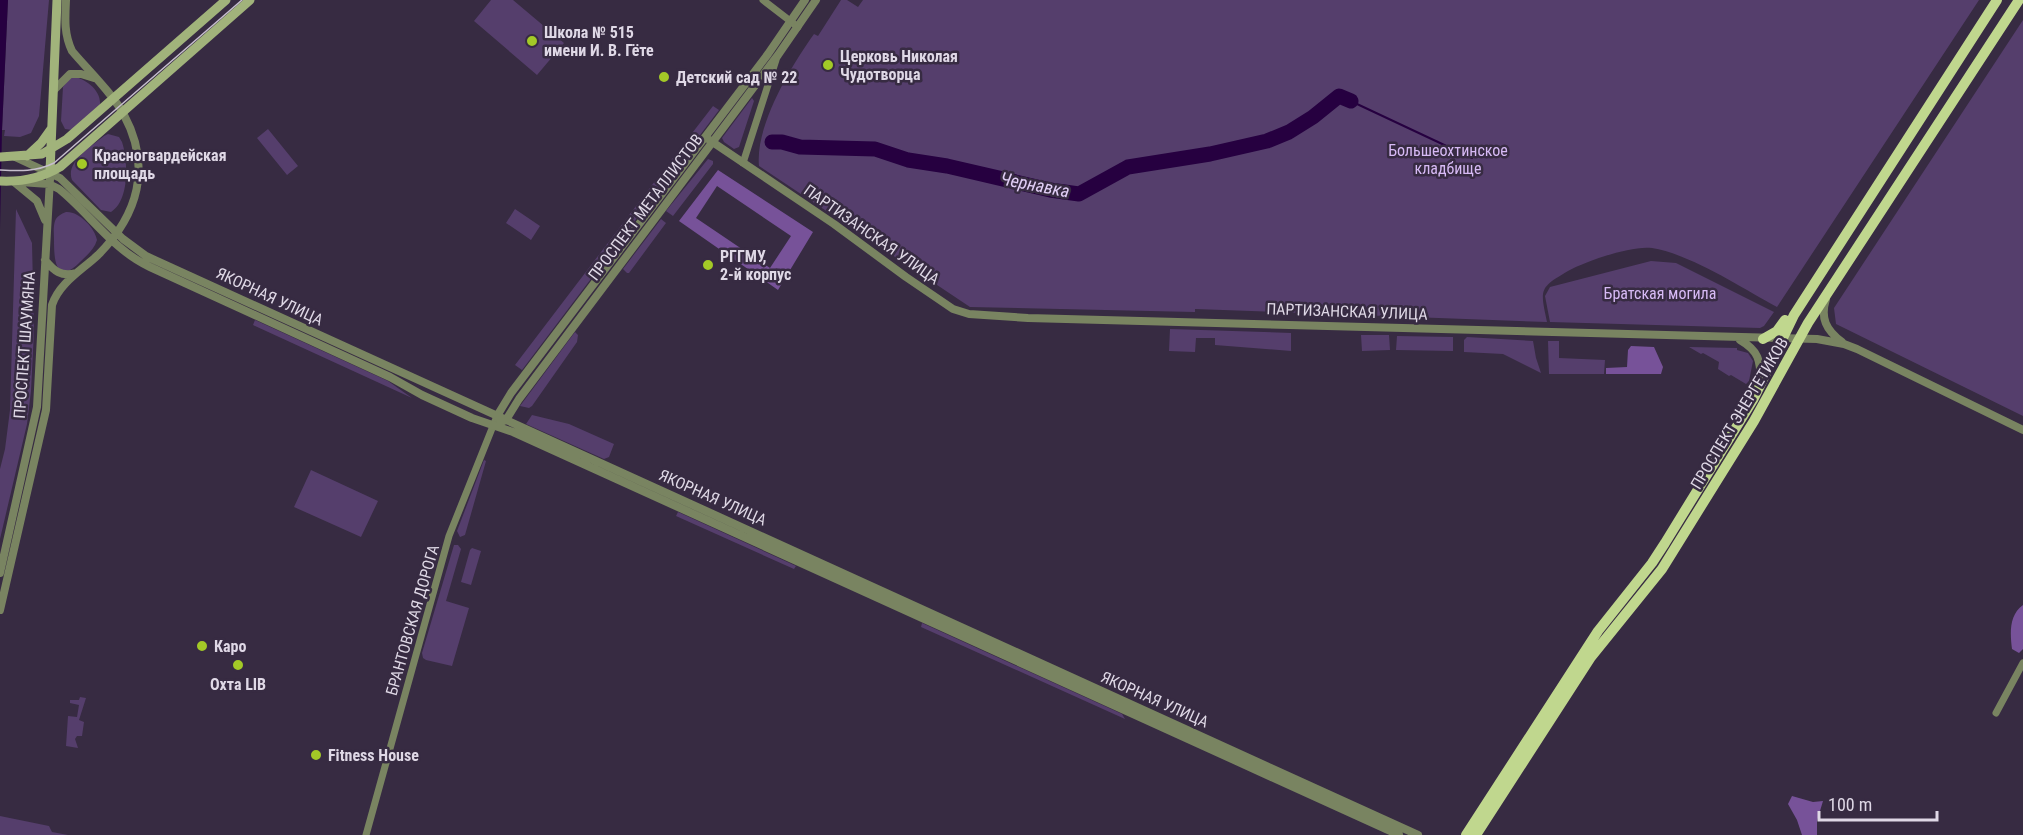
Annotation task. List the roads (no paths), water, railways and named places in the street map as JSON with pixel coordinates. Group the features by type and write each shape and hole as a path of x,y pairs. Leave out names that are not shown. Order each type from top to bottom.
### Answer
{"main road":[{"path":"50,172 57,0"},
{"path":"9,157 42,154 67,139 226,0"},
{"path":"8,182 50,172 67,161 250,0"},
{"name":"ПРОСПЕКТ ЭНЕРГЕТИКОВ","path":"1466,835 1598,631 1652,563 1762,384 1783,338 1810,290 1998,0"},
{"name":"ПРОСПЕКТ ЭНЕРГЕТИКОВ","path":"1476,835 1591,657 1662,569 1754,421 1800,338 2019,0"},
{"path":"27,156 41,143 52,127"},
{"path":"1764,339 1781,327 1801,296 1810,290"}],"street":[{"path":"50,172 45,260 62,275 79,273 115,237 135,200 140,169 134,138 123,112 72,51 65,35 66,0"},
{"path":"763,0 794,24"},
{"name":"ПРОСПЕКТ МЕТАЛЛИСТОВ","path":"497,416 510,393 709,139 778,55 805,0"},
{"name":"ПРОСПЕКТ МЕТАЛЛИСТОВ","path":"506,420 709,139 794,24 816,0"},
{"path":"743,163 765,89 778,55"},
{"path":"54,90 70,74 95,78"},
{"name":"ПАРТИЗАНСКАЯ УЛИЦА","path":"709,139 834,224 943,303 969,314 1028,318 1764,339 1800,338 1844,344 2023,430"},
{"name":"ЯКОРНАЯ УЛИЦА","path":"9,157 50,172 70,186 139,262 390,377 422,396 513,432 1399,835"},
{"path":"8,182 49,184"},
{"path":"8,182 37,201 47,229"},
{"name":"ЯКОРНАЯ УЛИЦА","path":"49,184 66,194 115,237 146,256 1418,835"},
{"name":"ПРОСПЕКТ ШАУМЯНА","path":"0,573 38,407 45,260"},
{"name":"ПРОСПЕКТ ШАУМЯНА","path":"0,610 46,410 52,305 58,291 79,273"},
{"path":"1828,294 1823,315 1824,323 1844,344"},
{"path":"1737,338 1753,348 1756,353 1760,361 1762,384"},
{"name":"БРАНТОВСКАЯ ДОРОГА","path":"366,835 449,536 497,416"},
{"path":"493,426 506,420"},
{"path":"1996,713 2023,663"}],"waterway":[{"name":"Чернавка","path":"772,142 800,147 875,149 908,160 1079,194 1128,167 1210,154 1267,141 1289,132 1313,117 1339,96 1351,101"},
{"path":"1357,104 1472,158"}],"tram line":[{"path":"0,170 21,171 54,163 242,0"}],"place":[{"name":"Школа № 515 имени И. В. Гёте","path":"532,41"},
{"name":"Церковь Николая Чудотворца","path":"828,65"},
{"name":"Детский сад № 22","path":"664,77"},
{"name":"Красногвардейская площадь","path":"82,164"},
{"name":"РГГМУ, 2-й корпус","path":"708,265"},
{"name":"Каро","path":"202,646"},
{"name":"Охта LIB","path":"238,665"},
{"name":"Fitness House","path":"316,755"}],"park label":[{"name":"Большеохтинское кладбище","path":"1448,159"},
{"name":"Братская могила","path":"1660,293"}]}
